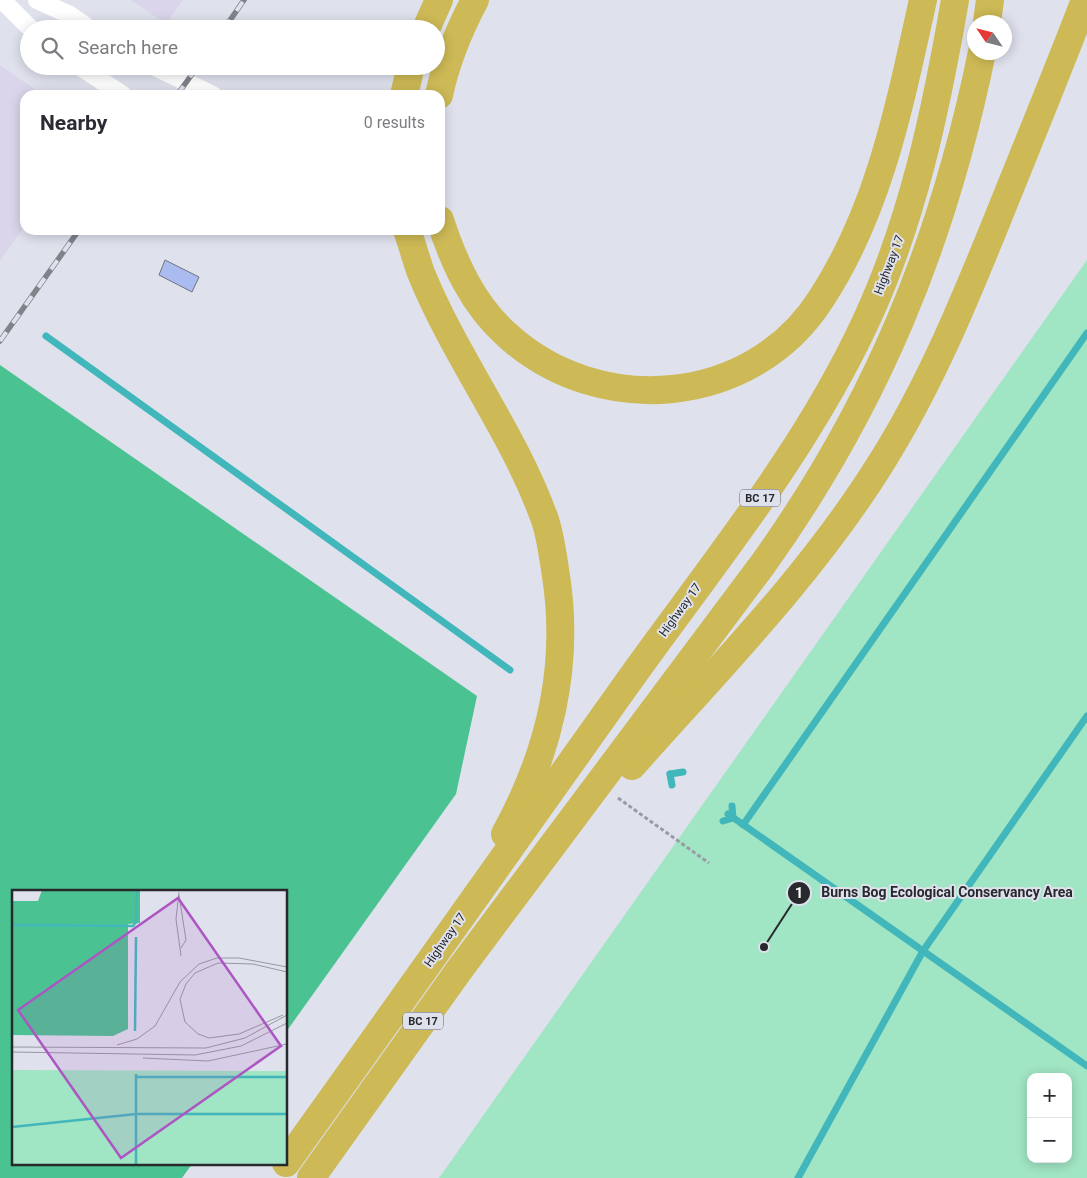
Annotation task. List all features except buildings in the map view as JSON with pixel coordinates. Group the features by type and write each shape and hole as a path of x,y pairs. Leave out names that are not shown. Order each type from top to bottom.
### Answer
{"highway":[{"path":"430,20 439,0"},
{"path":"445,71 462,24 475,0"},
{"path":"445,234 467,285 505,334 548,366 579,378 638,391 674,390 707,383 742,370 773,350 796,329 820,301 838,271 861,223 883,166 923,0"},
{"name":"Highway 17","path":"288,1161 730,542 806,430 837,379 867,319 907,218 925,152 955,0"},
{"path":"988,15 990,0"},
{"path":"538,866 609,792 775,605 835,530 880,464 912,412 936,365 1049,94 1085,0"},
{"name":"BC 17","path":"311,1178 454,977 803,508 865,399 925,262 947,198 965,134 980,60"},
{"path":"405,90 409,75"},
{"path":"440,90 443,75"},
{"path":"409,235 422,274 455,342 509,440 545,521 556,572 560,620 557,689 536,767 510,825 447,938"},
{"name":"Highway 17","path":"276,1178 285,1166"}],"street":[{"path":"2,0 22,20"},
{"path":"37,0 77,20"},
{"path":"93,75 115,90"},
{"path":"172,75 203,90"}],"path":[{"path":"609,792 708,862"}],"shaded area":[{"path":"131,0 183,0 169,20 160,20"},
{"path":"0,65 36,90 20,90 20,233 0,261"}],"green space":[{"path":"1087,260 1087,1178 439,1178"},
{"path":"0,365 477,696 456,794 288,1029 288,890 12,890 12,1166 191,1166 182,1178 0,1178"}],"waterway":[{"path":"743,825 1087,333"},
{"path":"46,336 510,670"},
{"path":"798,1178 923,951 1087,716"},
{"path":"670,774 683,772"},
{"path":"670,774 672,785"},
{"path":"723,821 733,818 732,806"},
{"path":"728,814 1087,1066"}],"railway":[{"path":"230,20 244,0"},
{"path":"181,90 191,75"},
{"path":"0,341 75,235"}],"place":[{"name":"Burns Bog Ecological Conservancy Area","path":"764,947"}]}
